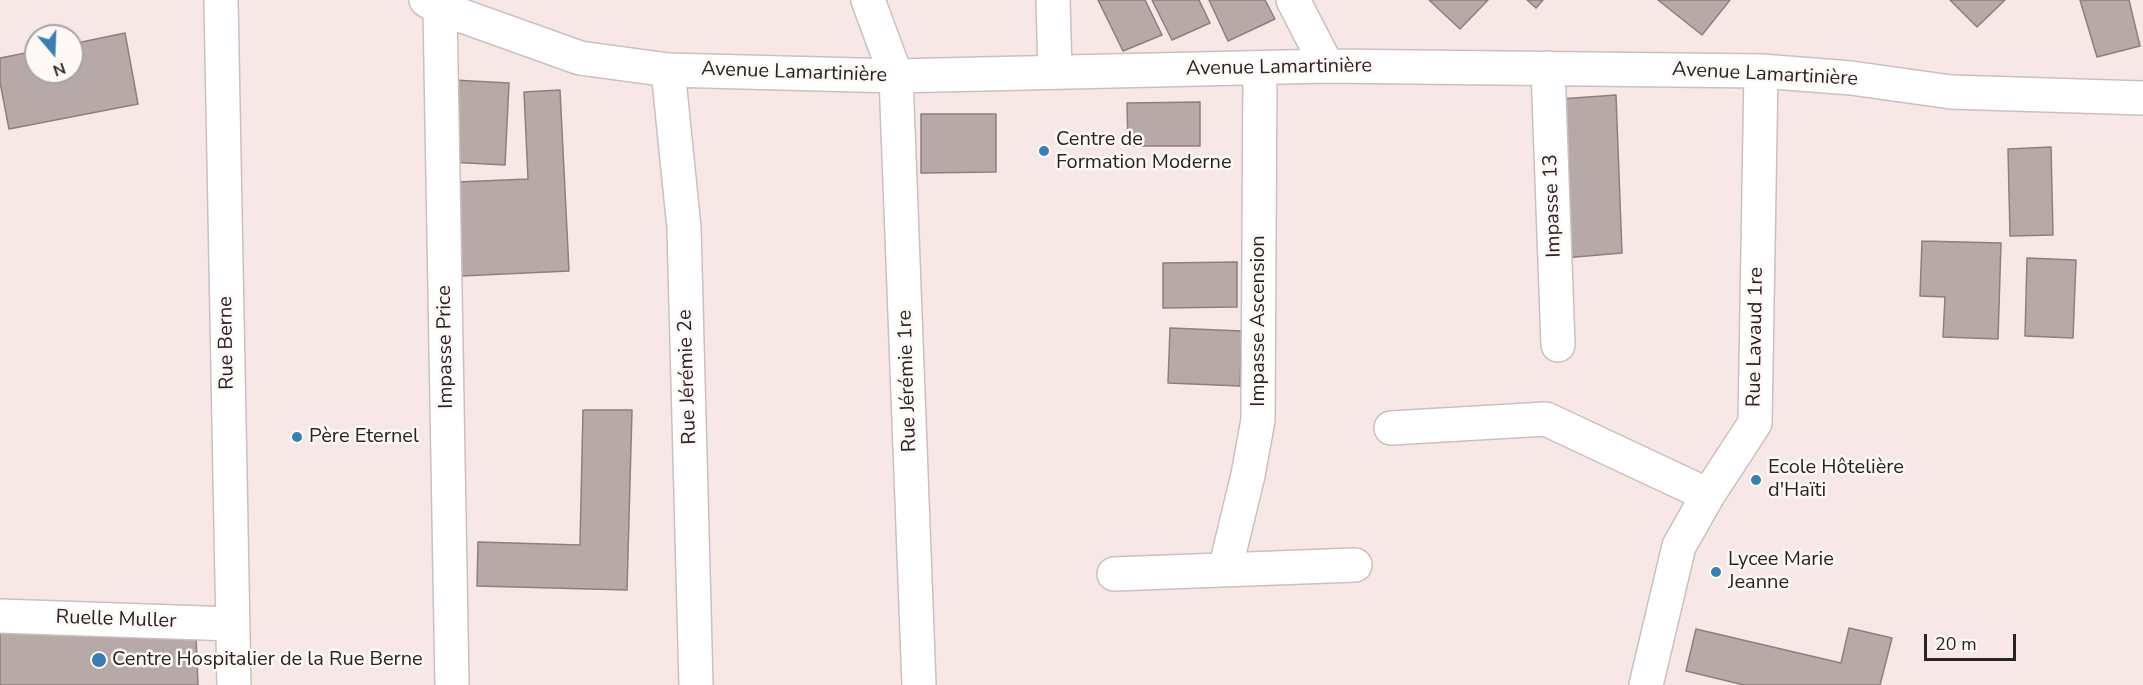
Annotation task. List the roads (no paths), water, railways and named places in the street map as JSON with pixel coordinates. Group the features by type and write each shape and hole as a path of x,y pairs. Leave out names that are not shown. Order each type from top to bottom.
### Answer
{"street":[{"name":"Rue Berne","path":"220,0 234,685"},
{"name":"Rue Jérémie 1re","path":"868,0 896,76 919,685"},
{"path":"1053,0 1055,72"},
{"path":"1293,0 1327,66"},
{"name":"Avenue Lamartinière","path":"433,4 580,58 668,70 896,76 1327,66 1761,71 1851,78 1951,92 2143,98"},
{"name":"Impasse Price","path":"433,4 452,685"},
{"name":"Impasse Ascension","path":"1225,570 1248,475 1258,420 1260,68"},
{"name":"Impasse 13","path":"1548,68 1558,345"},
{"name":"Rue Jérémie 2e","path":"668,70 684,228 696,685"},
{"name":"Rue Lavaud 1re","path":"1646,685 1679,546 1708,495 1755,423 1761,71"},
{"path":"1391,428 1546,419 1708,495"},
{"path":"1114,574 1355,565"},
{"name":"Ruelle Muller","path":"0,616 233,624"}],"place":[{"name":"Centre de Formation Moderne","path":"1044,151"},
{"name":"Père Eternel","path":"297,437"},
{"name":"Ecole Hôtelière d'Haïti","path":"1756,480"},
{"name":"Lycee Marie Jeanne","path":"1716,572"},
{"name":"Centre Hospitalier de la Rue Berne","path":"99,660"}]}
